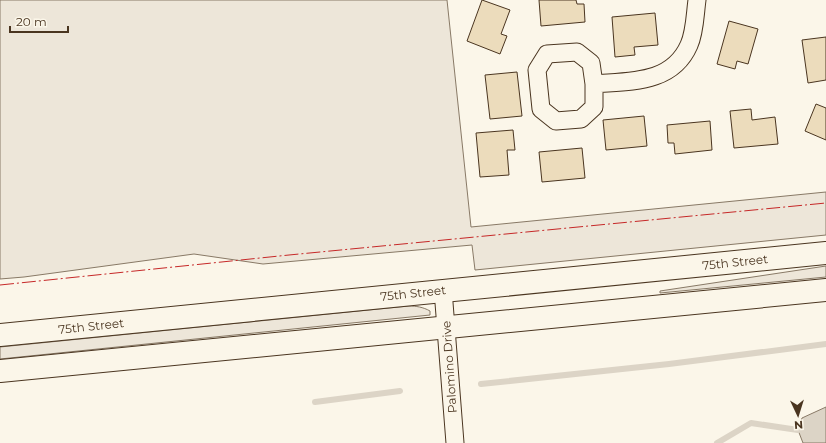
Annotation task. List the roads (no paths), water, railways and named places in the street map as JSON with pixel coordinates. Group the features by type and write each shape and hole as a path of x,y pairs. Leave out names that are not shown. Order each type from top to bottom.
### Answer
{"main road":[{"name":"75th Street","path":"0,371 445,309 826,253"},
{"name":"75th Street","path":"0,335 445,309 826,290"}],"street":[{"path":"594,84 649,78 665,73 674,67 683,57 690,45 697,0"},
{"name":"Palomino Drive","path":"445,309 455,443"}],"waterway":[{"path":"481,384 669,364 826,344"},
{"path":"315,402 400,391"},
{"path":"717,443 751,423 798,430"}]}
